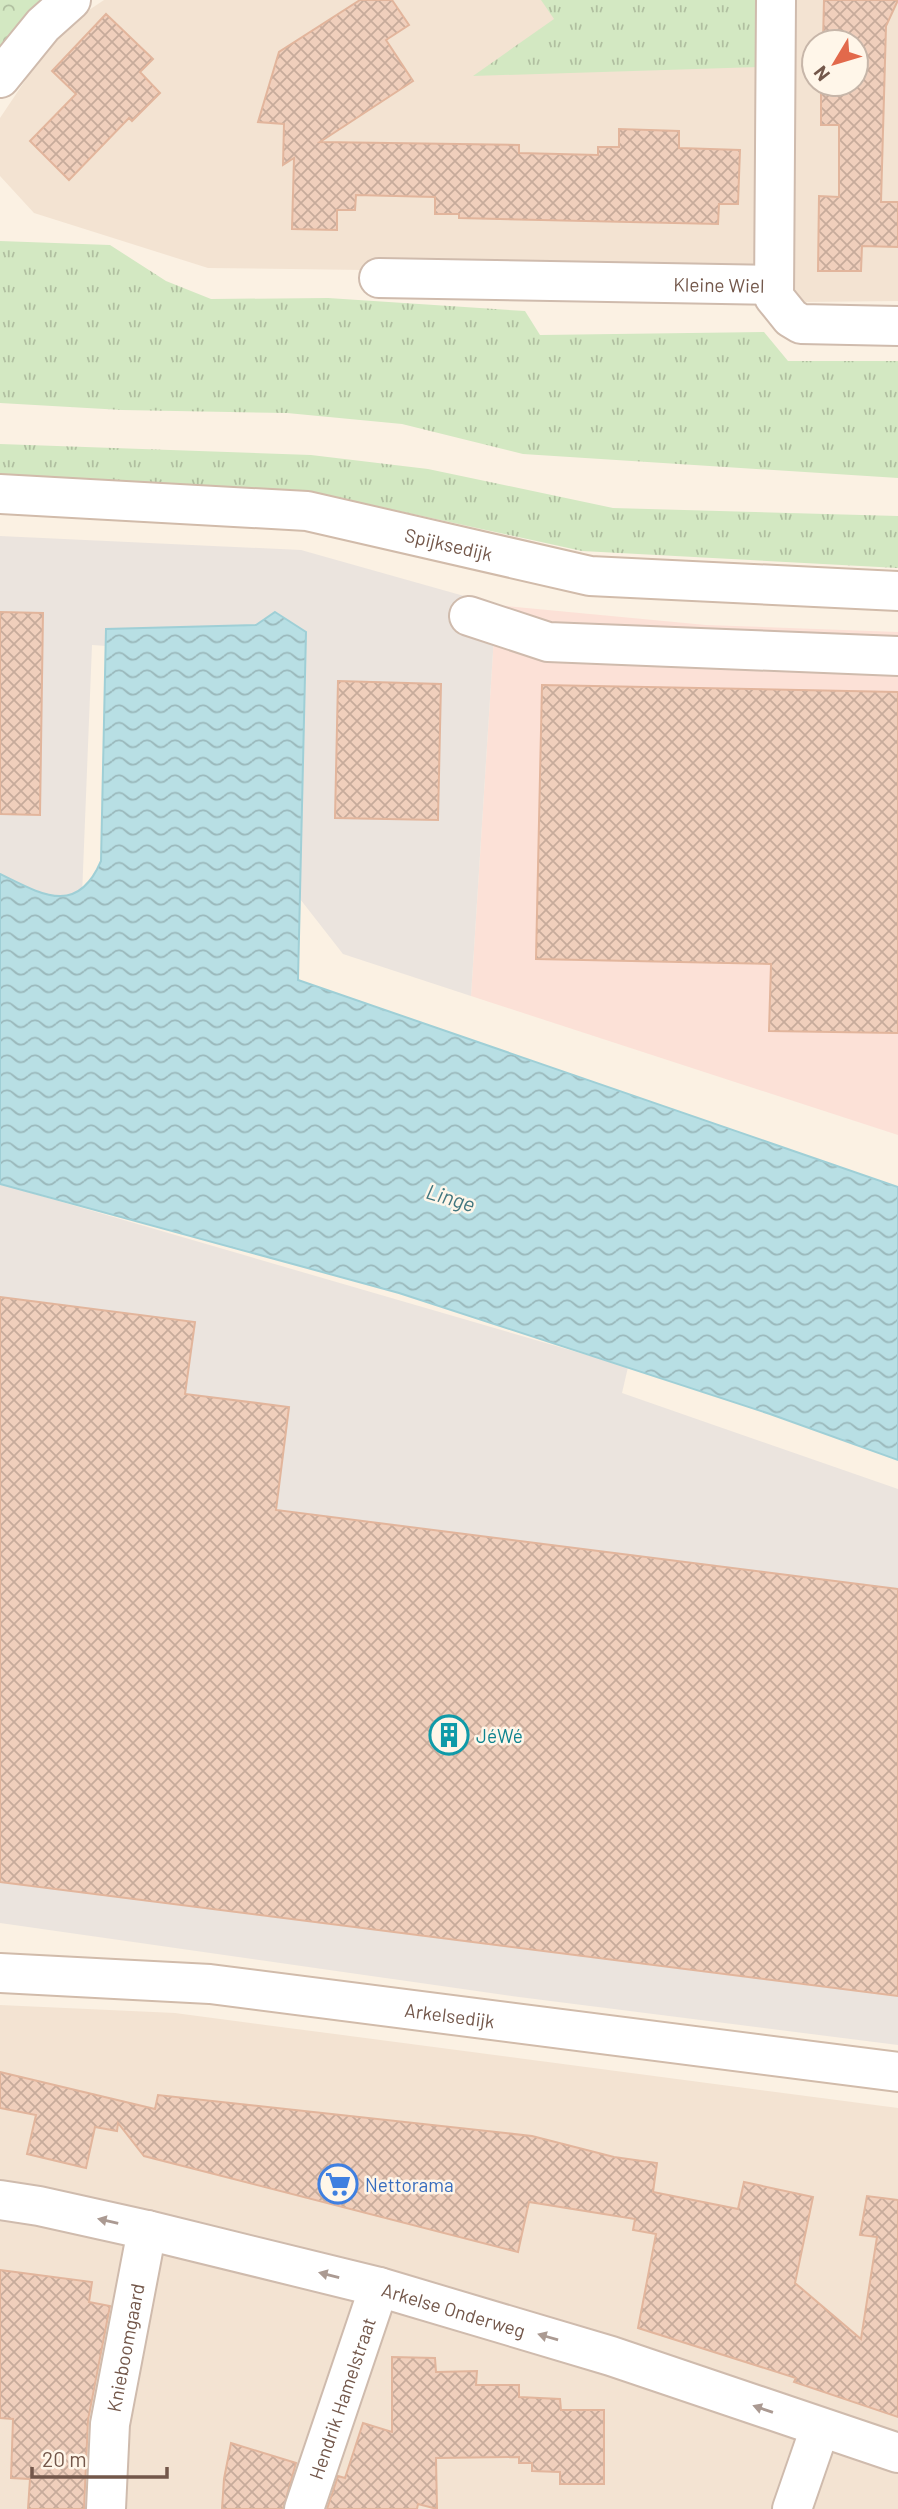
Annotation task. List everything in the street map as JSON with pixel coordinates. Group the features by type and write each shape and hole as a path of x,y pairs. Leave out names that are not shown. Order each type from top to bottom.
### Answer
{"street":[{"path":"0,78 43,25 71,0"},
{"name":"Kleine Wiel","path":"379,278 773,285 776,0"},
{"path":"773,285 774,297 783,309 801,324 898,326"},
{"name":"Spijksedijk","path":"0,494 307,511 590,576 898,591"},
{"path":"469,616 548,642 898,656"},
{"name":"Arkelsedijk","path":"0,1973 210,1984 898,2071"},
{"name":"Arkelse Onderweg","path":"0,2200 147,2231 379,2287 611,2356 898,2453"},
{"name":"Knieboomgaard","path":"106,2509 110,2424 147,2231"},
{"name":"Hendrik Hamelstraat","path":"304,2509 379,2287"},
{"path":"792,2509 820,2428"}],"shaded area":[{"path":"104,0 898,0 898,301 802,302 746,275 208,268 34,213 0,176 0,118 59,30"},
{"path":"0,536 301,550 496,605 471,996 343,954 286,881 223,654 92,645 81,921 0,913"},
{"path":"496,605 706,625 898,632 898,1135 471,996"},
{"name":"JéWé","path":"0,1184 628,1367 622,1393 898,1489 898,2045 519,1997 0,1923"},
{"path":"0,2005 175,2013 898,2108 898,2509 0,2509"}],"green space":[{"path":"0,0 45,0 0,50"},
{"path":"541,0 760,0 759,67 473,76 554,19"},
{"path":"0,241 110,245 166,281 211,299 328,298 525,311 540,335 764,332 788,361 898,361 898,478 523,454 402,424 287,413 122,410 0,403"},
{"path":"0,444 311,455 428,469 613,508 898,516 898,568 582,551 312,492 0,475"}],"water":[{"name":"Linge","path":"275,612 306,632 298,980 898,1187 898,1460 770,1414 399,1293 0,1184 0,874 44,893 69,895 81,889 101,861 106,629 256,625"}],"building":[{"path":"360,0 392,0 409,25 386,40 413,81 320,142 519,145 519,153 598,155 598,147 619,147 619,129 679,131 679,148 740,150 738,204 719,204 718,224 459,218 459,214 435,214 435,197 356,195 355,210 337,210 337,230 292,229 294,158 283,165 284,124 258,122 279,52"},
{"path":"824,0 898,0 886,26 881,202 898,202 898,247 862,246 861,271 818,271 819,196 839,197 839,125 821,125 821,98 870,98 870,28 823,28"},
{"path":"106,14 153,59 140,72 160,93 132,121 129,118 69,180 30,141 76,94 52,71"},
{"path":"0,612 43,613 40,815 0,814"},
{"path":"338,681 441,684 438,820 335,818"},
{"path":"542,685 898,692 898,1033 769,1031 771,964 536,959"},
{"name":"JéWé","path":"0,1297 195,1322 185,1394 289,1407 276,1510 898,1589 898,1996 0,1882"},
{"path":"0,2072 155,2109 158,2095 532,2136 614,2157 657,2163 653,2192 738,2209 744,2182 813,2197 795,2283 861,2339 877,2237 860,2235 867,2196 898,2200 898,2417 794,2382 796,2378 638,2328 656,2234 633,2230 635,2219 529,2202 518,2252 144,2156 118,2123 117,2131 95,2127 86,2168 27,2154 36,2115 0,2108"},
{"path":"0,2270 92,2282 89,2302 110,2306 88,2420 84,2509 28,2509 30,2479 11,2478 13,2419 0,2418"},
{"path":"392,2357 435,2358 436,2372 477,2371 476,2385 519,2385 519,2397 560,2399 561,2410 604,2410 604,2484 560,2484 560,2472 532,2471 532,2463 519,2463 519,2457 436,2458 437,2509 418,2504 417,2509 327,2509 338,2476 345,2478 363,2423 392,2432"},
{"path":"231,2443 296,2463 283,2509 222,2509"}],"place":[{"name":"JéWé","path":"449,1735"},
{"name":"Nettorama","path":"338,2184"}]}
